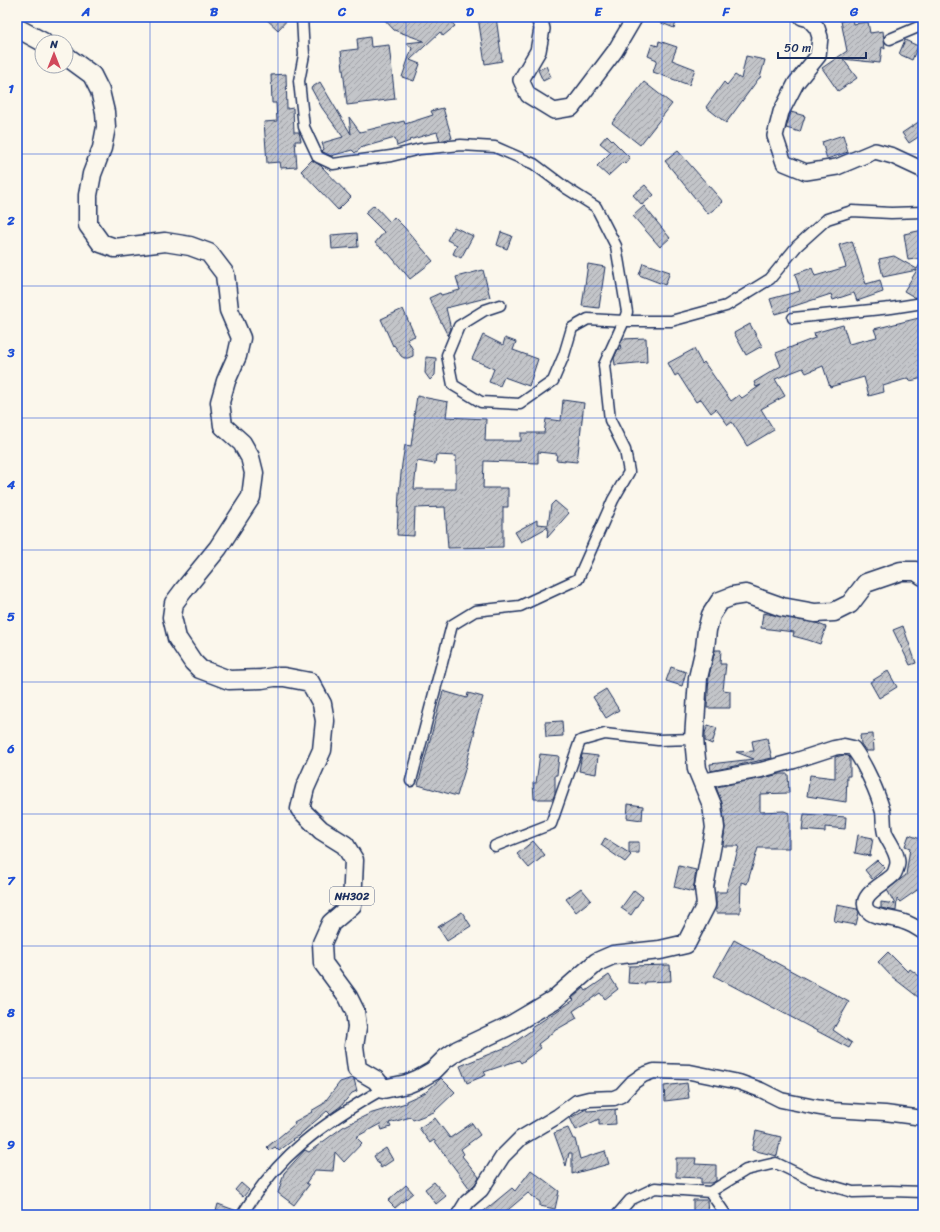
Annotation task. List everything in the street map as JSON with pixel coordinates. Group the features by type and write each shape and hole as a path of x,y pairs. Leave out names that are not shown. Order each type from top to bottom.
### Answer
{"highway":[{"path":"17,28 34,37"},
{"name":"NH302","path":"74,62 92,75 100,91 106,127 102,148 92,174 88,195 88,225 101,243 115,248 165,242 190,246 209,254 225,274 229,310 241,338 237,356 226,382 220,402 223,426 242,443 250,458 254,473 251,497 218,548 182,591 174,603 172,617 177,638 193,662 200,669 229,680 262,680 274,677 284,677 310,682 322,704 325,721 322,750 305,788 300,809 321,830 345,845 354,860 352,905 331,923 322,942 323,963 348,996 355,1010 357,1027 354,1046 357,1069 376,1080 383,1089"},
{"path":"383,1089 407,1084 419,1079 433,1071 445,1059 458,1050 511,1025 555,999 597,962 613,955 660,950 686,944 706,904 704,887 715,828 712,805 697,768 694,738 698,678 711,615 720,601 746,594 782,607 815,613 834,612 850,604 866,583 901,571 916,571 923,576"}],"main road":[{"path":"539,17 542,29 538,51 521,80 528,95 554,111 572,108 615,51 635,17"},
{"path":"802,17 809,19 817,28 820,37 818,56 796,83 781,112 775,136 784,163 806,172 837,167 875,151 893,156 923,170"}],"street":[{"path":"302,17 304,56 299,81 304,127 318,157 334,164 391,156 420,149 461,144 495,147 534,164 566,188 596,207 616,246 627,312 604,365 610,420 625,450 629,472 613,500 578,579 520,606 475,611 452,626 411,781"},
{"path":"890,40 923,25"},
{"path":"500,305 485,310 459,326 447,355 453,385 481,402 520,404 553,381 564,355 572,328 588,318 624,321 671,321 726,306 770,279 797,246 827,219 852,211 923,212"},
{"path":"793,318 891,308 923,303"},
{"path":"495,846 551,824 580,741 605,734 658,740 694,738"},
{"path":"702,781 761,770 834,748 844,746 853,748 858,755 883,812 885,832 897,856 898,865 894,874 872,891 866,898 865,905 870,913 904,922 923,932"},
{"path":"458,1215 467,1202 481,1190 503,1156 521,1138 558,1116 577,1102 589,1099 614,1098 621,1095 638,1078 654,1071 690,1072 739,1082 762,1090 781,1100 821,1108 885,1113 923,1118"},
{"path":"242,1215 270,1174 287,1156 330,1121 383,1089"},
{"path":"617,1215 630,1200 655,1188 710,1192 746,1170 776,1163 811,1180 853,1192 923,1192"},
{"path":"710,1192 726,1215"}],"building":[{"path":"264,17 290,17 278,30"},
{"path":"382,17 447,17 455,26 443,36 440,32 410,60 420,64 414,81 402,77 412,48 406,43 424,41 394,30"},
{"path":"478,17 496,17 502,61 485,64"},
{"path":"647,17 678,17 674,28"},
{"path":"852,19 853,24 868,22 870,33 883,31 885,49 882,47 880,63 843,59 857,78 838,91 822,68 847,51 841,21"},
{"path":"370,37 371,47 389,45 395,99 347,105 341,51 358,49 357,39"},
{"path":"905,40 918,46 912,60 899,54"},
{"path":"659,41 677,47 672,60 695,69 689,85 653,72 657,60 648,56 652,44 658,46"},
{"path":"746,56 765,60 760,78 726,123 706,107 724,82 727,85 735,75 741,79"},
{"path":"546,66 551,77 543,81 538,70"},
{"path":"286,74 287,109 293,108 294,132 299,132 301,141 295,141 297,167 281,168 280,162 267,163 264,122 277,121 276,103 272,103 271,75"},
{"path":"320,82 351,134 349,117 360,132 404,121 405,124 433,115 431,111 443,108 452,138 440,141 437,132 409,140 410,141 397,146 395,138 360,148 355,153 352,150 331,156 322,151 324,149 322,143 343,137 322,108 311,88"},
{"path":"644,82 672,104 640,145 612,123"},
{"path":"791,112 805,116 800,132 786,128"},
{"path":"923,119 923,134 909,143 902,133"},
{"path":"607,135 630,158 625,164 623,162 608,176 597,166 611,152 600,143"},
{"path":"843,135 848,152 827,159 822,142"},
{"path":"678,151 723,202 708,214 665,161"},
{"path":"312,160 321,166 351,197 338,210 301,171"},
{"path":"645,185 654,195 642,205 633,195"},
{"path":"374,205 390,222 394,217 433,261 410,279 389,254 375,243 384,232 365,213"},
{"path":"644,206 670,238 660,247 633,216"},
{"path":"454,227 473,236 461,258 453,254 457,245 447,240"},
{"path":"923,230 923,258 908,260 904,234"},
{"path":"501,232 512,236 507,249 497,245"},
{"path":"357,233 358,247 332,249 331,235"},
{"path":"852,241 866,284 880,280 883,292 857,301 854,293 833,300 831,294 788,308 789,310 775,314 770,299 800,291 795,274 812,268 815,276 846,267 839,245"},
{"path":"894,256 917,269 923,259 923,290 919,297 916,298 904,291 917,270 883,277 879,259"},
{"path":"643,263 670,272 665,285 639,275"},
{"path":"588,264 605,267 599,308 582,306"},
{"path":"483,270 490,297 446,308 451,329 448,336 429,298 440,293 441,295 460,290 456,277"},
{"path":"403,309 415,336 407,339 413,350 413,356 408,358 401,356 394,345 393,346 381,319"},
{"path":"923,317 923,378 910,381 909,378 883,386 884,392 869,396 864,377 830,387 823,366 806,373 803,368 775,379 785,396 761,409 774,430 747,446 732,422 728,425 716,409 711,413 701,399 696,402 678,374 675,376 668,363 694,349 702,364 704,362 731,401 739,395 742,398 761,385 756,387 754,382 781,366 776,353 815,338 814,333 843,325 849,344 877,337 874,329"},
{"path":"750,324 762,346 746,355 734,333"},
{"path":"483,335 503,345 505,338 516,342 513,350 538,359 529,386 504,377 500,386 489,382 494,369 472,359"},
{"path":"646,338 647,362 615,365 614,358 618,349 621,349 620,344 623,339"},
{"path":"426,357 436,358 435,375 430,380 425,373"},
{"path":"417,396 448,402 446,417 486,419 485,441 521,441 521,433 544,433 546,419 561,421 563,400 584,403 577,462 556,460 557,454 538,452 538,463 484,461 483,488 508,488 508,507 503,507 503,547 448,548 445,507 415,508 414,536 397,535 402,464 405,445 411,446","holes":["436,455 456,456 456,489 414,489 417,461 435,464"]},
{"path":"555,501 569,513 547,538 548,527 521,542 515,532 537,520 537,524 548,525 551,505"},
{"path":"763,613 816,623 826,627 820,644 793,636 794,632 761,628"},
{"path":"903,626 916,663 910,665 893,630"},
{"path":"715,650 721,650 720,664 726,664 723,690 730,691 730,708 707,708 709,676"},
{"path":"671,667 686,672 682,686 666,681"},
{"path":"888,671 897,687 879,698 870,682"},
{"path":"606,689 619,710 606,718 593,697"},
{"path":"443,691 467,698 468,693 483,697 457,796 418,785"},
{"path":"562,721 563,736 546,737 545,722"},
{"path":"708,725 717,728 712,744 705,741 705,733"},
{"path":"873,734 874,751 866,751 861,744 860,735"},
{"path":"767,738 772,758 711,771 710,764 754,759 736,752 754,751 752,741"},
{"path":"540,754 559,756 557,775 555,775 555,793 553,799 534,799 533,783 536,783"},
{"path":"582,754 598,756 596,774 579,771"},
{"path":"844,755 850,758 850,776 847,776 846,802 807,796 810,775 835,778 835,757"},
{"path":"780,774 788,774 789,793 760,794 760,812 784,811 789,813 789,848 758,848 747,884 741,882 740,913 716,913 716,892 726,892 739,846 723,846 725,827 722,803 716,787"},
{"path":"628,804 643,806 642,820 627,818"},
{"path":"804,814 846,817 845,829 825,827 825,832 802,830"},
{"path":"858,835 873,838 870,856 855,853"},
{"path":"909,835 923,840 917,858 923,859 923,886 900,902 897,899 896,911 881,908 881,902 895,904 887,890 906,875 910,848 905,846"},
{"path":"605,838 631,855 625,862 601,845"},
{"path":"533,841 545,855 529,868 517,854"},
{"path":"629,842 639,842 639,853 629,853"},
{"path":"877,860 885,868 872,879 865,870"},
{"path":"679,866 696,870 693,892 674,887"},
{"path":"581,888 591,900 576,912 566,899"},
{"path":"634,890 643,897 631,915 621,908"},
{"path":"837,905 857,909 859,912 856,925 834,921"},
{"path":"462,912 471,926 447,941 438,927"},
{"path":"734,940 849,1002 833,1030 852,1043 849,1048 714,976"},
{"path":"888,952 908,972 910,969 923,979 923,991 918,997 891,976 878,962"},
{"path":"670,965 671,981 645,982 645,984 628,983 629,966"},
{"path":"609,975 618,989 605,999 600,993 573,1011 577,1018 554,1031 538,1044 541,1048 521,1063 519,1060 484,1072 486,1075 467,1083 460,1066 509,1046 532,1030 531,1028 574,1000 572,998 584,988 586,991"},
{"path":"352,1078 354,1079 357,1091 352,1093 341,1106 330,1114 327,1111 279,1151 275,1147 270,1150 267,1147 295,1124 294,1122 323,1104 340,1082"},
{"path":"441,1078 455,1092 434,1112 413,1120 411,1117 389,1123 391,1127 382,1130 380,1124 356,1137 362,1143 344,1162 335,1152 333,1171 315,1170 306,1183 309,1185 294,1205 278,1193 284,1173 305,1150 309,1152 343,1127 369,1114 406,1103 406,1101 426,1092"},
{"path":"687,1083 689,1098 665,1101 664,1086"},
{"path":"586,1109 587,1111 618,1109 615,1110 616,1124 599,1125 599,1119 576,1130 570,1118"},
{"path":"435,1118 450,1138 472,1123 480,1135 461,1149 464,1154 462,1156 479,1177 470,1189 434,1140 430,1143 419,1128"},
{"path":"568,1128 573,1139 575,1139 580,1159 605,1151 609,1164 572,1174 572,1153 569,1153 566,1166 554,1133"},
{"path":"756,1131 781,1137 777,1156 752,1150"},
{"path":"386,1148 393,1160 381,1168 374,1156"},
{"path":"676,1158 696,1158 695,1164 716,1165 716,1181 712,1183 701,1183 701,1178 676,1177"},
{"path":"531,1170 559,1191 555,1209 540,1206 540,1202 528,1193 502,1215 479,1215 512,1188 515,1191"},
{"path":"434,1182 446,1196 436,1204 425,1189"},
{"path":"241,1183 249,1190 243,1197 235,1190"},
{"path":"406,1185 413,1193 395,1208 388,1201"},
{"path":"693,1200 707,1200 708,1215 693,1215"},
{"path":"218,1204 237,1211 236,1215 215,1215"}]}
